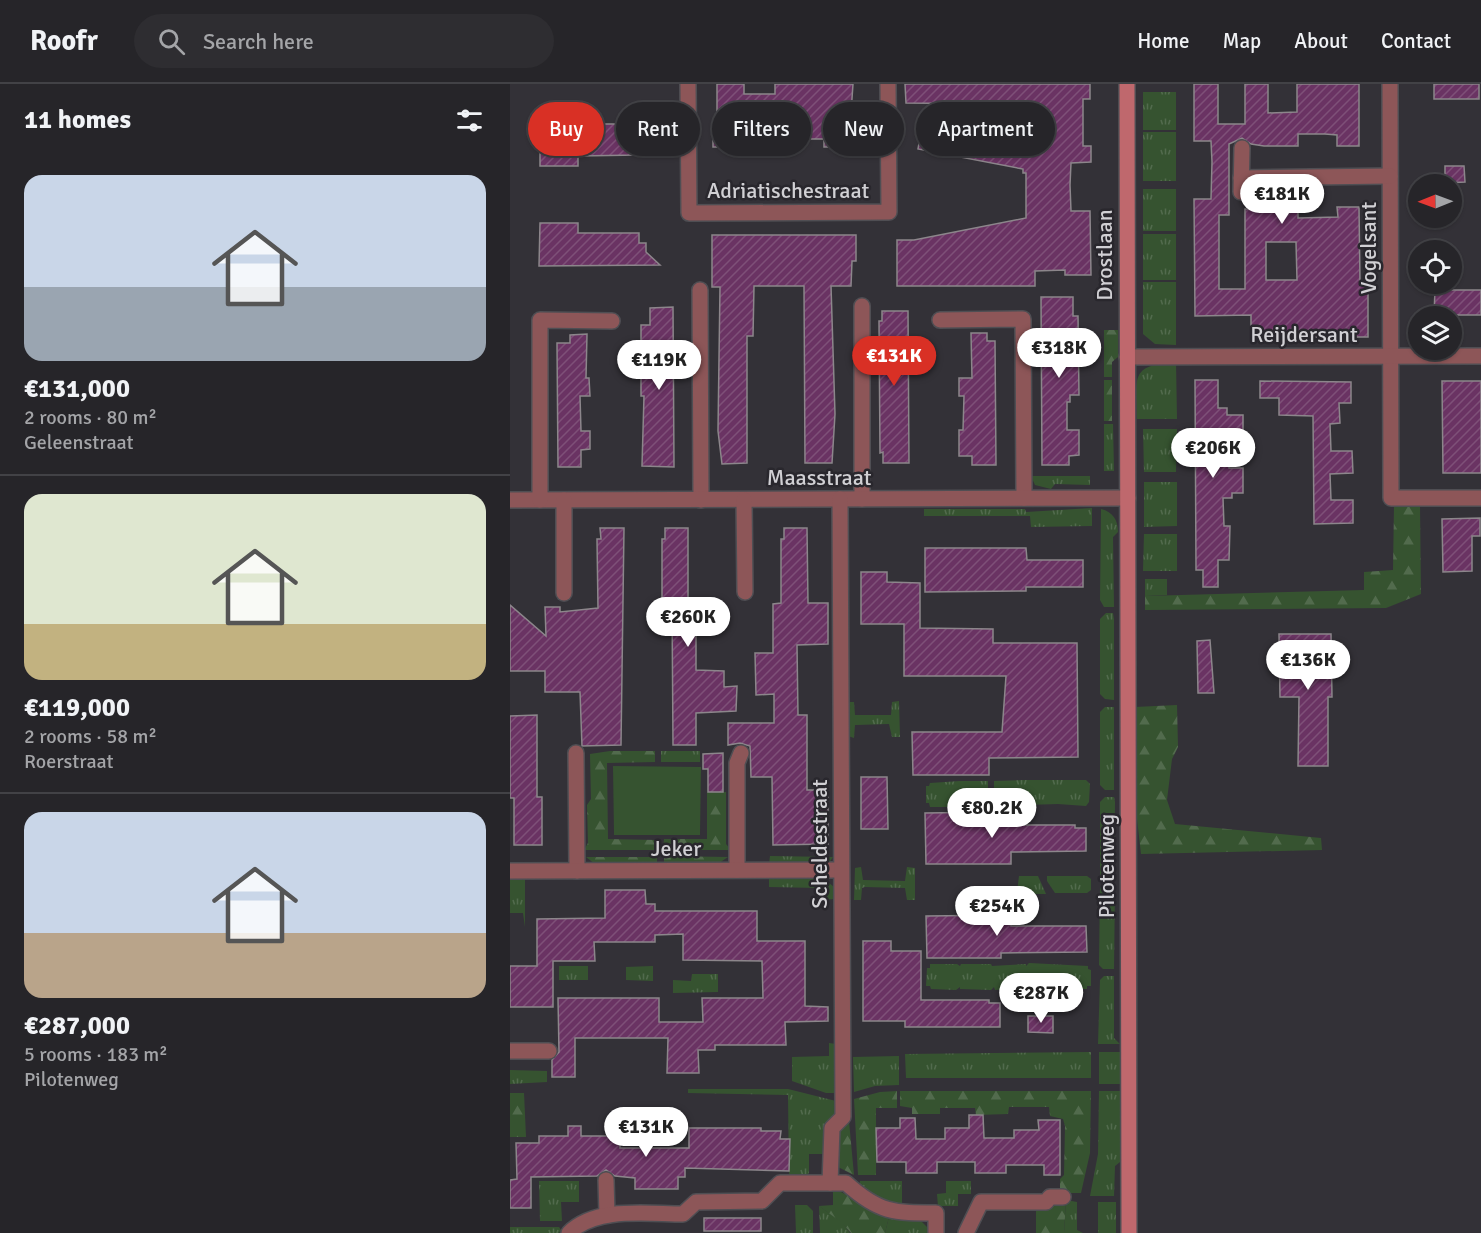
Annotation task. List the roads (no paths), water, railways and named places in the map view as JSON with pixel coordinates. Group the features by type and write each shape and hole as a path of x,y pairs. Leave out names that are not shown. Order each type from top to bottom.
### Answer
{"street":[{"name":"Adriatischestraat","path":"688,84 688,213 889,212 888,84"},
{"name":"Drostlaan","path":"1126,84 1128,498"},
{"name":"Vogelsant","path":"1390,84 1391,498 1481,498"},
{"name":"Vogelsant","path":"1242,148 1241,185 1390,176"},
{"path":"700,290 701,500"},
{"path":"862,306 862,499"},
{"path":"540,500 540,320 612,321"},
{"path":"940,320 1023,320 1024,498"},
{"name":"Reijdersant","path":"1127,357 1481,356"},
{"name":"Maasstraat","path":"510,500 1128,498"},
{"name":"Pilotenweg","path":"1128,498 1129,1233"},
{"name":"Scheldestraat","path":"830,1183 832,1128 843,1117 840,499"},
{"path":"564,500 564,593"},
{"path":"744,500 745,592"},
{"path":"576,753 577,871"},
{"path":"737,870 737,763 741,753"},
{"name":"Jeker","path":"510,871 841,870"},
{"path":"510,1051 549,1051"},
{"path":"606,1180 607,1215"},
{"path":"569,1233 574,1228 607,1215 683,1214 696,1202 762,1202 780,1184 846,1183 857,1194 893,1213 936,1213 936,1233"},
{"path":"966,1233 981,1202 1046,1202 1050,1197 1063,1197"}]}
